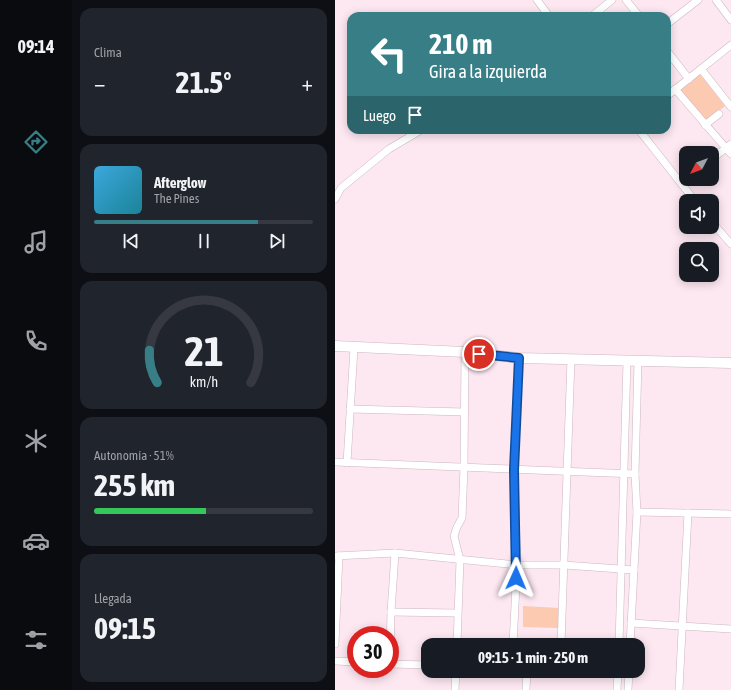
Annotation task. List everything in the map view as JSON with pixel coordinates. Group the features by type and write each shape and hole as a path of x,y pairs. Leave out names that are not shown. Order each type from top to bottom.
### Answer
{"street":[{"path":"537,0 546,12"},
{"path":"626,0 636,12"},
{"path":"671,21 698,0"},
{"path":"716,0 731,20"},
{"path":"597,12 609,1"},
{"path":"671,92 731,46"},
{"path":"671,56 689,79"},
{"path":"701,69 731,107"},
{"path":"675,89 705,125 729,149 719,155"},
{"path":"705,125 719,114"},
{"path":"335,199 341,188 389,149 414,134"},
{"path":"643,134 679,175"},
{"path":"719,230 731,244"},
{"path":"335,346 465,352 519,358 731,363"},
{"path":"347,463 354,348"},
{"path":"457,638 460,560 454,536 462,518 465,352"},
{"path":"513,638 517,565 514,470 519,358"},
{"path":"561,638 571,359"},
{"path":"619,638 627,361"},
{"path":"630,638 637,512 635,474 638,361"},
{"path":"350,409 464,412"},
{"path":"335,462 635,474"},
{"path":"637,512 731,514"},
{"path":"679,690 688,512"},
{"path":"391,626 395,553"},
{"path":"335,644 337,556 395,553 517,565 564,565 634,570"},
{"path":"391,612 457,613"},
{"path":"631,623 731,629"},
{"path":"335,661 347,662"},
{"path":"399,664 421,664"},
{"path":"455,690 456,678"},
{"path":"526,690 527,678"},
{"path":"617,690 618,678"},
{"path":"628,690 629,678"}],"shaded area":[{"path":"699,73 725,106 705,122 680,89"},
{"path":"523,606 559,608 559,628 523,627"}],"route":[{"path":"479,354 519,358 514,470 517,565 516,578"}]}
